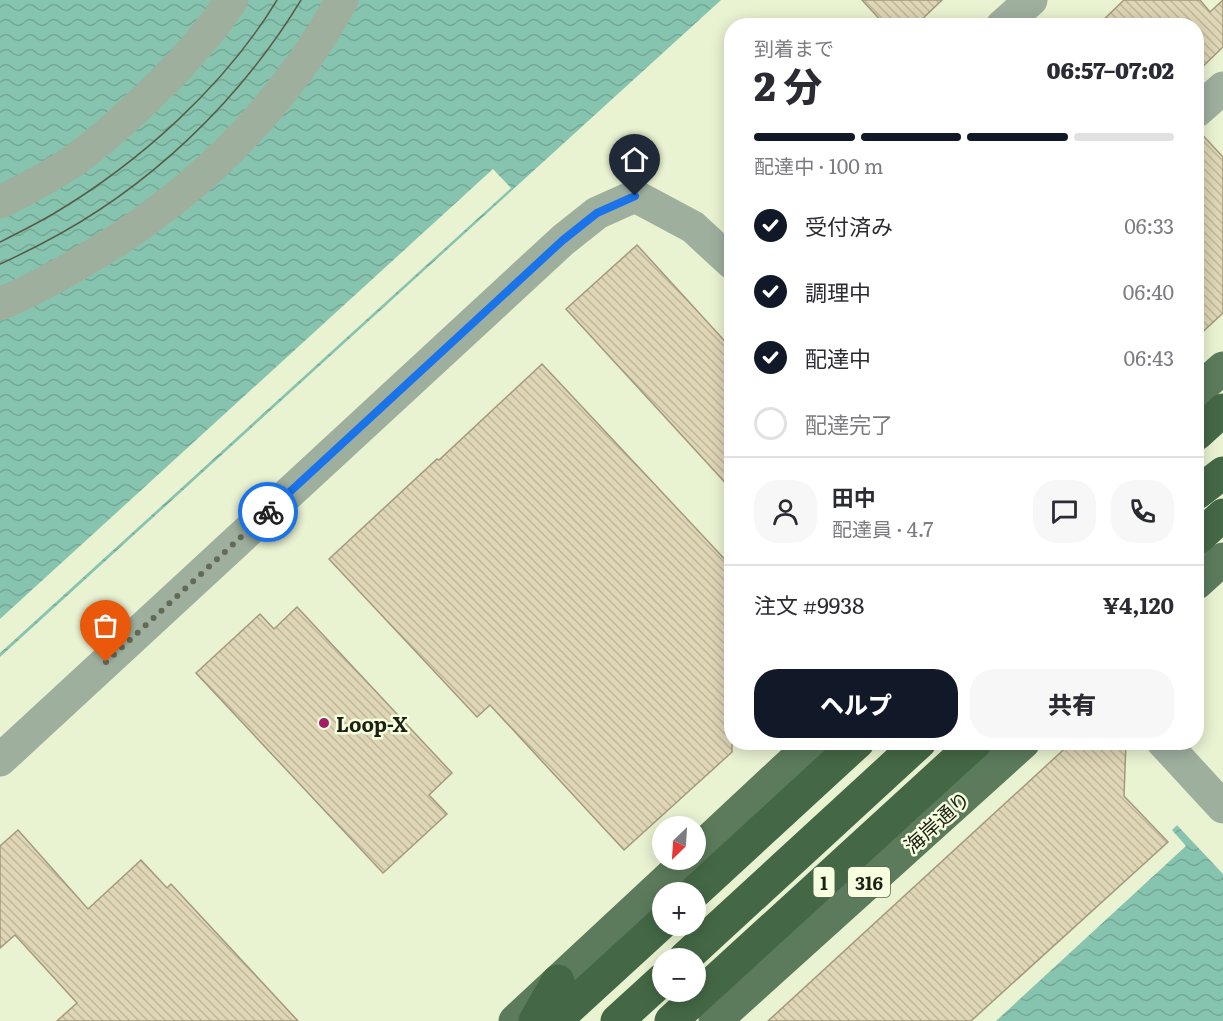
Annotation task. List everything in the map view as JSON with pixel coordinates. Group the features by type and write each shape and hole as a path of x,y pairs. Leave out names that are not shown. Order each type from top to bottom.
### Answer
{"highway":[{"path":"1204,417 1223,408"},
{"path":"1204,427 1223,408"},
{"path":"1204,488 1223,473"},
{"path":"1204,533 1223,515"},
{"path":"706,882 849,750"},
{"path":"696,948 911,750"},
{"name":"1","path":"671,1021 967,750"},
{"path":"555,1021 652,932"},
{"path":"535,1021 558,981"},
{"path":"617,1021 652,989"}],"main road":[{"path":"1204,385 1223,368"},
{"path":"1204,577 1223,559"},
{"path":"706,843 805,750"},
{"name":"海岸通り","path":"715,1021 1015,750"},
{"path":"515,1021 677,870"}],"street":[{"path":"0,202 28,189 72,161 112,130 183,63 215,25 232,0"},
{"path":"0,304 68,270 122,238 216,164 260,118 300,69 342,0"},
{"path":"1011,18 1031,0"},
{"path":"1204,105 1223,88"},
{"path":"0,760 563,240 597,213 635,196 693,227 724,255"},
{"path":"1170,750 1217,801"}],"water":[{"path":"0,0 721,0 0,657"},
{"path":"1223,782 1223,1021 996,1021 1186,846 1172,830"}],"pier":[{"path":"493,169 511,188 0,653 0,619"},
{"path":"1223,779 1223,874 1175,823"}],"building":[{"path":"862,0 942,0 923,18 879,18"},
{"path":"1124,0 1200,0 1210,12 1223,0 1223,47 1204,65 1204,18 1105,18"},
{"path":"1204,137 1223,157 1223,313 1204,331"},
{"path":"637,245 724,340 724,481 566,309"},
{"path":"542,364 724,558 724,750 732,750 732,752 661,816 652,816 652,825 624,850 490,705 477,717 329,559 437,459 439,460"},
{"name":"Loop-X","path":"297,607 452,773 429,795 447,814 383,873 196,673 260,614 274,629"},
{"path":"1063,750 1126,750 1124,796 1168,842 971,1021 768,1021"},
{"path":"18,830 88,909 141,860 167,888 171,884 298,1021 57,1021 77,1003 15,935 0,948 0,846"}],"tram line":[{"path":"0,242 47,218 85,194 148,147 178,120 232,63 277,0"},
{"path":"0,264 80,222 154,170 220,108 276,38 301,0"}],"way so far":[{"path":"106,662 268,512"}],"place":[{"name":"Loop-X","path":"324,723"}],"route":[{"path":"268,512 563,240 597,213 635,196"}]}
